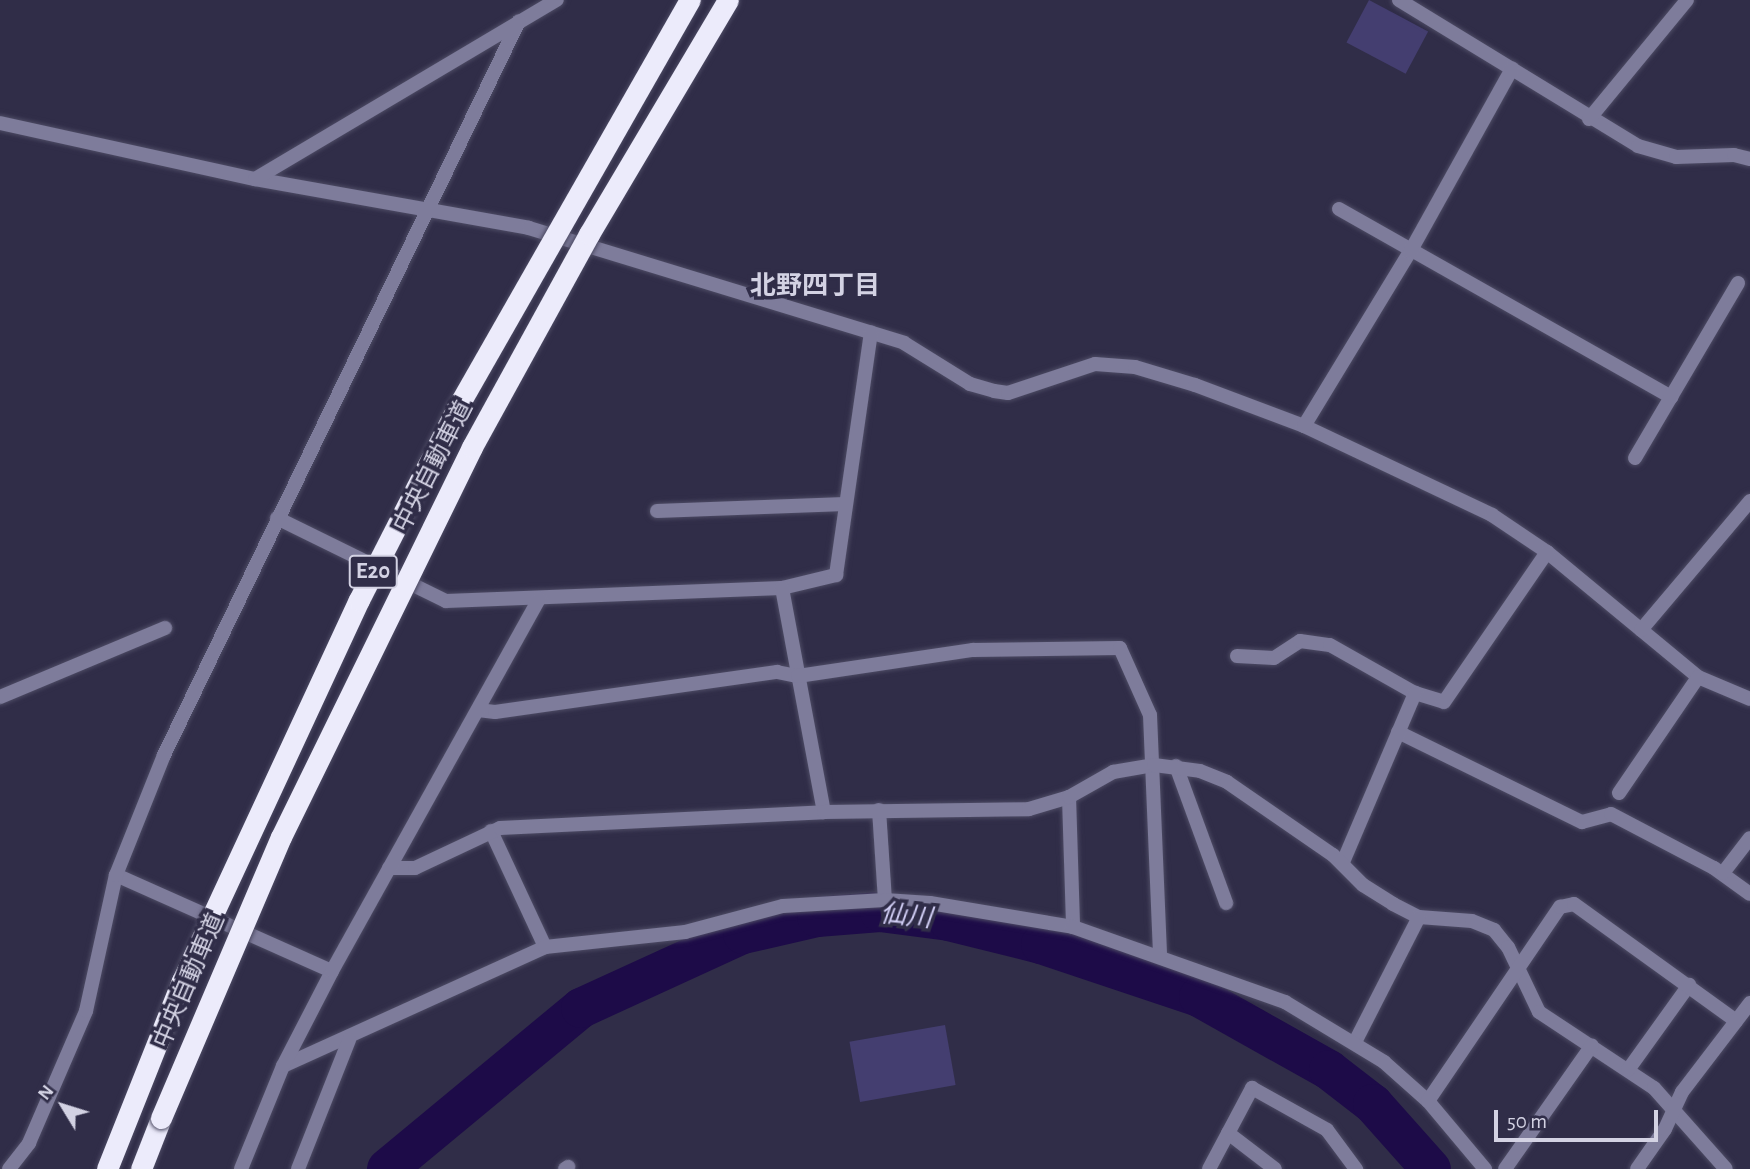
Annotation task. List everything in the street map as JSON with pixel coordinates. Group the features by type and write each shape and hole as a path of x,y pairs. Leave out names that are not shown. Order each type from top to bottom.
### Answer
{"highway":[{"name":"中央自動車道","path":"107,1169 193,956 359,600 457,408 690,0"},
{"name":"中央自動車道","path":"141,1169 281,837 460,472 590,234 727,0"}],"street":[{"path":"256,179 557,0"},
{"path":"1399,0 1590,120 1637,146 1676,157 1734,155 1750,159"},
{"path":"1590,120 1687,0"},
{"path":"9,1169 29,1143 86,1011 116,875 175,731 519,21"},
{"path":"1304,426 1410,253 1512,69"},
{"path":"0,123 256,179 430,208 529,228 871,332 904,344 970,384 994,391 1008,393 1095,364 1136,367 1304,426 1454,495 1547,552 1698,677 1750,698"},
{"path":"1339,209 1410,253 1671,397"},
{"path":"1635,458 1738,283"},
{"path":"276,518 446,601 782,588 836,575 871,332"},
{"path":"1641,630 1750,501"},
{"path":"657,511 845,504"},
{"path":"1237,656 1274,658 1300,641 1329,645 1415,693 1444,702 1547,552"},
{"path":"782,588 824,812"},
{"path":"241,1169 283,1066 332,971 539,599"},
{"path":"0,697 165,628"},
{"path":"478,710 495,712 777,672 798,676 973,650 1120,648 1150,715 1160,954"},
{"path":"1619,793 1698,677"},
{"path":"1343,862 1415,693"},
{"path":"1398,732 1581,822 1611,814 1723,873 1750,894"},
{"path":"389,868 415,867 491,831 545,824 879,810 1029,809 1069,797 1113,772 1154,765 1176,766 1227,782 1343,862 1363,885 1419,918 1472,921 1494,930 1539,1012 1629,1070 1675,1107 1726,1169"},
{"path":"1176,766 1226,903"},
{"path":"1069,797 1073,927"},
{"path":"879,810 885,900"},
{"path":"491,831 545,947"},
{"path":"1723,873 1750,838"},
{"path":"116,875 332,971"},
{"path":"283,1066 349,1040 545,947 685,932 783,906 885,900 981,908 1073,927 1160,954 1256,989 1355,1042 1428,1101 1485,1169"},
{"path":"1428,1101 1516,967 1560,907 1574,904 1736,1021"},
{"path":"1355,1042 1419,918"},
{"path":"1629,1070 1689,985"},
{"path":"1637,1169 1675,1107 1750,1003"},
{"path":"298,1169 349,1040"},
{"path":"1505,1169 1592,1045"},
{"path":"1209,1169 1252,1088 1327,1130 1356,1169"},
{"path":"1228,1133 1275,1169"}],"shaded area":[{"path":"1369,0 1428,31 1406,74 1346,42"},
{"path":"945,1025 956,1085 860,1102 849,1042"}],"waterway":[{"name":"仙川","path":"387,1169 581,1008 743,934 817,917 880,912 949,921 1041,944 1199,997 1329,1070 1373,1104 1431,1169"}],"district":[{"name":"北野四丁目","path":"815,287"}]}
